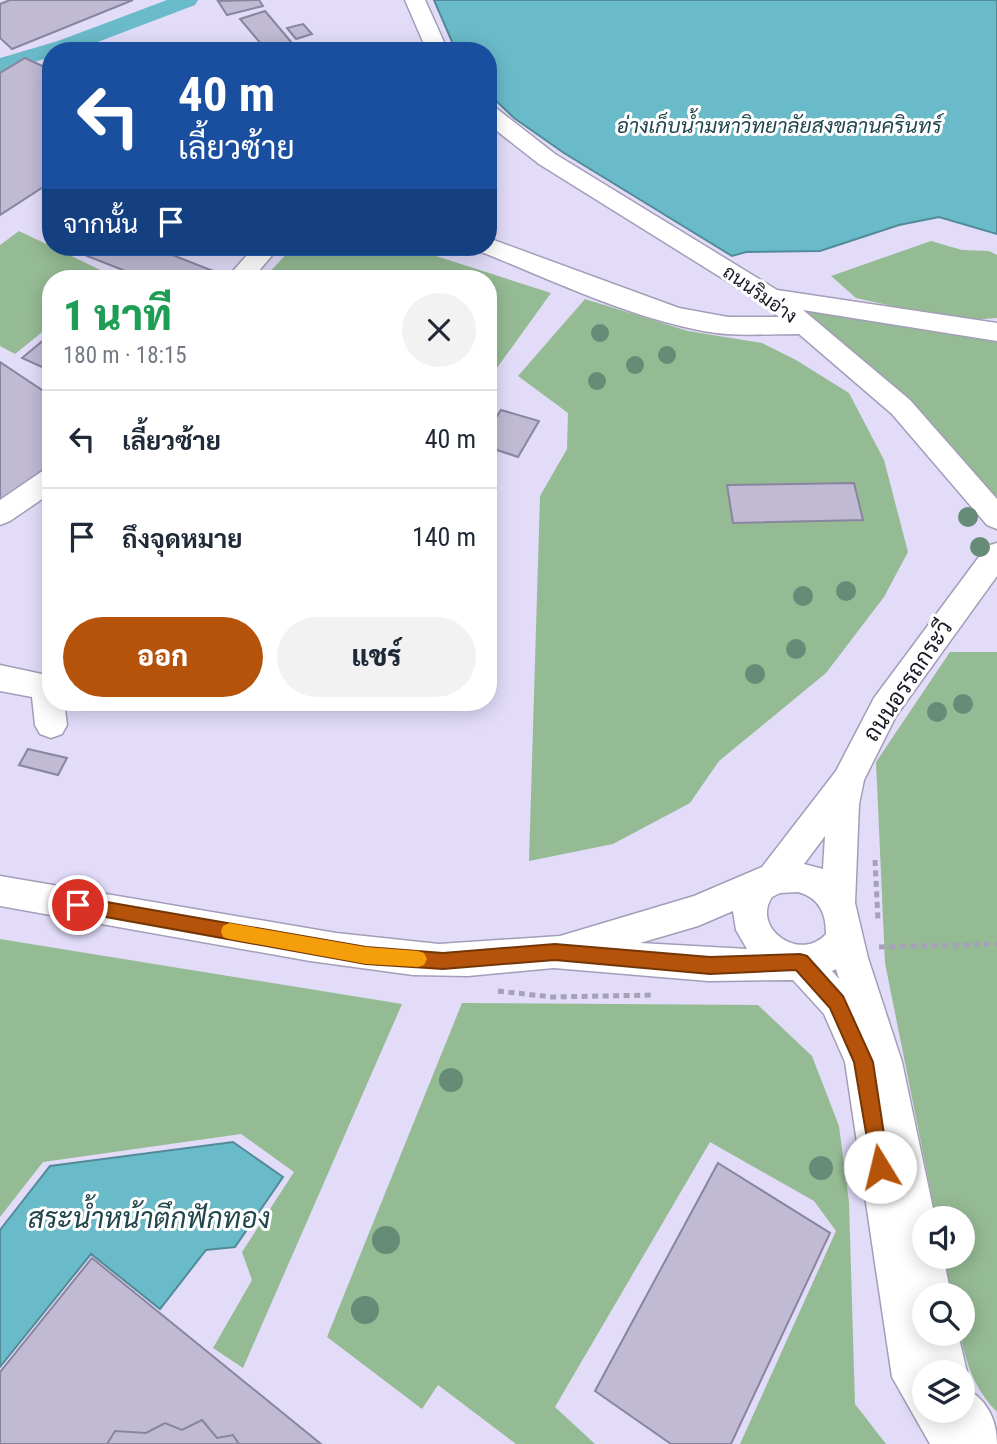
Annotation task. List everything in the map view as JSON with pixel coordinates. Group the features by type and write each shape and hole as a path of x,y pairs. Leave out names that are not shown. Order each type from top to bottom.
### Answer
{"street":[{"path":"415,0 434,42"},
{"name":"ถนนริมอ่าง","path":"497,120 547,159 771,297 865,374 913,419 997,518"},
{"path":"497,249 634,301 702,321 738,325 805,325"},
{"path":"246,270 259,256"},
{"path":"771,297 997,332"},
{"path":"0,514 42,485"},
{"name":"ถนนอรรถกระวี","path":"843,927 843,804 848,779 886,707 997,554"},
{"path":"0,678 42,686"},
{"path":"49,711 51,725"},
{"path":"848,779 774,878 761,886 750,903 749,914 752,930 763,946 772,953 800,962 837,1002 863,1062 912,1371"},
{"path":"555,952 698,909 774,878 799,877 813,880 831,893 884,1062 929,1283"},
{"path":"0,891 366,956 443,961 555,952 710,966 814,961 828,955 839,944 843,927"},
{"path":"941,1423 955,1444"},
{"path":"971,1423 984,1444"}],"path":[{"path":"875,850 878,914"},
{"path":"843,927 909,944 997,944"},
{"path":"496,991 552,997 661,995"}],"shaded area":[{"path":"19,231 42,242 42,256 71,256 100,270 42,270 42,332 15,354 0,346 0,245"},
{"path":"931,241 962,250 989,251 997,255 997,318 959,321 856,298 831,276"},
{"path":"285,256 436,256 480,270 271,270"},
{"path":"497,276 551,293 497,368"},
{"path":"585,299 688,331 762,343 796,360 849,393 884,460 908,552 884,597 826,673 719,761 690,803 613,844 529,861 540,496 567,449 568,413 518,376"},
{"path":"802,307 997,341 997,497 864,363"},
{"path":"950,652 997,652 997,1412 977,1385 975,1360 967,1360 962,1346 975,1346 975,1283 949,1283 947,1269 975,1269 975,1206 934,1206 885,963 876,762"},
{"path":"0,939 402,1004 243,1368 213,1348 252,1280 242,1252 294,1172 241,1134 43,1162 0,1217"},
{"path":"462,1003 758,1005 812,1056 839,1126 849,1202 855,1404 886,1444 740,1444 836,1231 814,1201 710,1142 555,1407 595,1444 516,1444 438,1385 422,1409 327,1337"}],"water":[{"name":"อ่างเก็บน้ำมหาวิทยาลัยสงขลานครินทร์","path":"434,0 997,0 997,234 939,217 899,225 820,251 746,252 732,256 564,153 514,118 497,102 497,42 452,42"},
{"name":"สระน้ำหน้าตึกฟักทอง","path":"233,1142 283,1177 235,1247 206,1250 160,1309 91,1254 0,1367 0,1230 50,1166"}],"building":[{"path":"10,0 133,0 12,49 0,38 0,4"},
{"path":"259,0 263,6 227,15 218,1"},
{"path":"265,11 291,42 259,42 240,19"},
{"path":"303,24 312,34 296,39 287,28"},
{"path":"25,58 42,66 42,188 0,215 0,73"},
{"path":"87,256 175,256 211,270 123,270"},
{"path":"42,341 42,367 22,358"},
{"path":"0,362 42,390 42,471 0,501"},
{"path":"501,410 539,421 518,457 497,450 497,416"},
{"path":"854,483 863,520 733,523 727,485"},
{"path":"28,749 67,758 58,775 19,765"},
{"path":"718,1163 830,1233 731,1444 671,1444 595,1391"},
{"path":"92,1258 321,1444 0,1444 0,1372"},
{"path":"202,1420 217,1438 233,1435 239,1444 107,1444 115,1431 146,1433 165,1423 182,1430"}],"waterway":[{"path":"77,42 187,0"},
{"path":"0,65 42,53"}],"slow traffic":[{"path":"229,931 366,956 418,959"}],"route":[{"path":"78,905 366,956 443,961 555,952 710,966 800,962 837,1002 863,1062 880,1167"}]}
